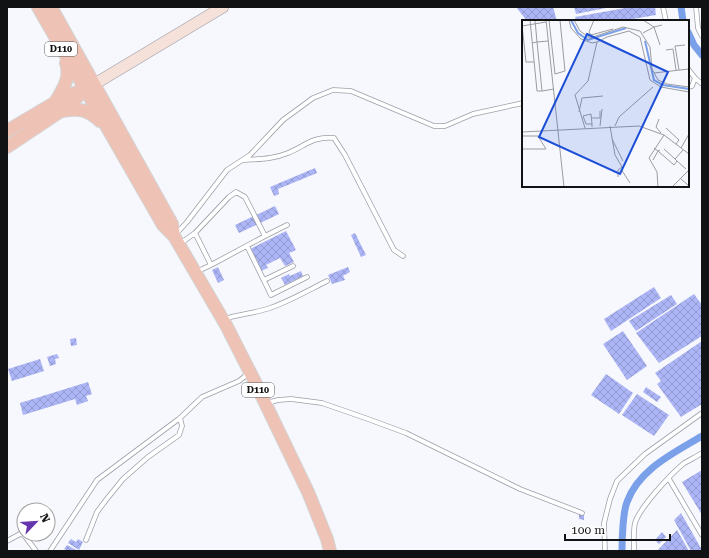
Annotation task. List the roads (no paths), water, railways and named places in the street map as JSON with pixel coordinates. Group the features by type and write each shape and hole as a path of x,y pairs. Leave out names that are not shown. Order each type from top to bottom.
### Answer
{"main road":[{"name":"D110","path":"38,7 64,54 89,87 172,224 177,240 222,319 265,403 308,492 327,539 330,551"},
{"name":"D110","path":"51,7 89,87 104,124 163,225 177,240"},
{"path":"7,131 58,107 70,106 89,87 223,7"},
{"path":"7,147 58,107 66,81 68,68 64,54"},
{"path":"58,107 90,112 104,124"}],"lane":[{"path":"663,7 666,20"},
{"path":"696,7 698,28 702,36"},
{"path":"689,70 702,84"},
{"path":"689,87 692,86 695,78"},
{"path":"177,240 188,222 227,170 250,155 282,120 313,98 333,90 350,91 434,126 445,126 474,114 522,103"},
{"path":"244,160 287,154 323,137 334,138 345,155 394,250 403,256"},
{"path":"177,240 195,233 229,197 236,192 245,197 265,236"},
{"path":"196,273 287,225"},
{"path":"195,233 210,265"},
{"path":"246,246 271,295 307,277"},
{"path":"264,280 293,266"},
{"path":"222,319 238,314 258,312 272,307 327,281"},
{"path":"50,551 97,480 180,418 202,398 250,373"},
{"path":"265,403 291,399 322,403 406,433 520,489 582,513"},
{"path":"605,551 604,523 610,499 617,481 645,454 702,413"},
{"path":"86,540 97,512 123,479 148,457 179,435 182,426 180,418"},
{"path":"634,551 634,530 640,513 655,493 683,465 702,454"},
{"path":"669,479 702,535"},
{"path":"7,541 20,534 24,535 36,551"}],"waterway":[{"path":"681,7 683,20"},
{"path":"689,34 694,45 702,55"},
{"path":"622,551 625,512 627,502 633,490 640,480 658,463 702,436"}]}
